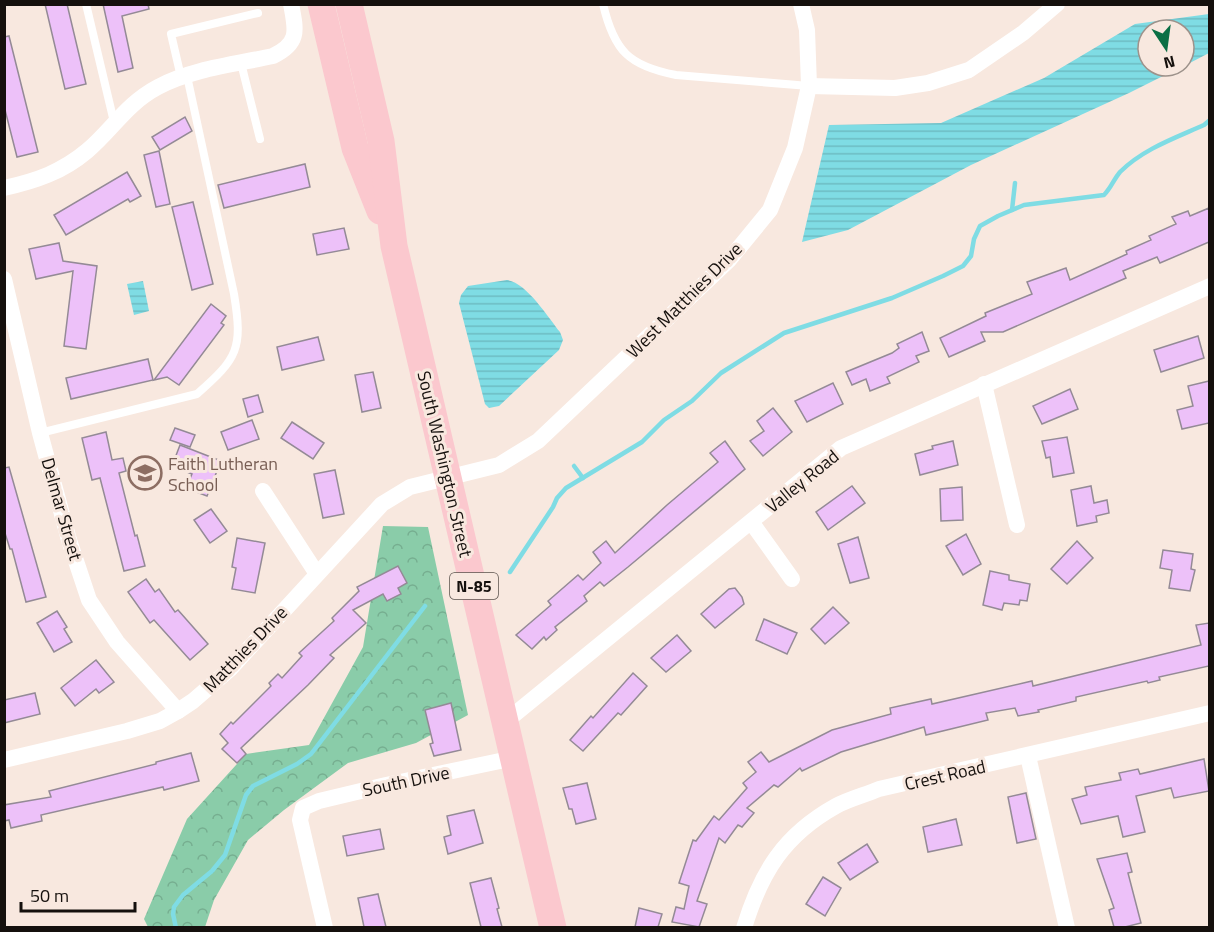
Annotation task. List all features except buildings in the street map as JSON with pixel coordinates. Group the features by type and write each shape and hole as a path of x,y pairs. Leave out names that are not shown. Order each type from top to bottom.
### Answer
{"main road":[{"name":"South Washington Street","path":"321,4 355,148 394,246"},
{"name":"South Washington Street","path":"349,4 381,141 394,246 552,927"}],"street":[{"path":"4,188 34,182 61,170 88,150 129,106 158,87 184,76 273,56 285,50 294,39 291,4"},
{"name":"West Matthies Drive","path":"448,477 499,465 537,441 729,260 770,210 795,148 809,86 807,30 801,4"},
{"path":"809,86 895,88 938,80 969,70 1023,33 1057,4"},
{"name":"Delmar Street","path":"4,279 40,433 69,540 89,600 117,642 178,711"},
{"name":"Valley Road","path":"505,722 842,448 1209,285"},
{"path":"984,384 1017,525"},
{"name":"Matthies Drive","path":"4,760 126,731 160,721 178,711 230,669 382,504 410,487 448,477"},
{"path":"263,491 317,574"},
{"path":"752,523 792,579"},
{"name":"Crest Road","path":"744,927 753,899 766,872 784,846 808,824 838,805 879,789 1209,714"},
{"path":"1028,756 1067,927"},
{"name":"South Drive","path":"325,927 300,820 303,808 319,801 514,758"}],"lane":[{"path":"86,4 114,122"},
{"path":"603,4 609,31 623,51 640,65 655,71 676,75 809,86"},
{"path":"40,433 197,394 217,377 235,354 239,327 234,294 184,76 171,34 258,13"},
{"path":"242,63 260,139"}],"green space":[{"path":"383,526 428,527 468,715 416,743 348,763 284,810 248,840 214,900 205,927 148,927 144,919 187,819 246,754 309,745 363,647"}],"water":[{"path":"1209,14 1209,53 1196,60 1196,18 1179,18"},
{"path":"1135,24 1136,78 1159,78 971,165 848,230 802,242 829,125 941,123 1044,78"},
{"path":"507,280 514,282 529,293 560,332 563,340 559,350 499,406 489,408 485,404 459,303 461,295 468,286"},
{"path":"143,281 149,311 134,315 127,284"}],"waterway":[{"path":"510,572 557,498 566,488 642,442 664,420 692,401 721,373 784,333 892,298 963,266 971,256 974,239 980,226 998,216 1024,205 1104,195 1120,172 1129,164 1160,145 1210,120"},
{"path":"1012,210 1015,183"},
{"path":"574,466 583,478"},
{"path":"176,928 174,907 183,895 212,871 225,855 246,795 253,786 297,764 311,754 425,606"}],"place":[{"name":"Faith Lutheran School","path":"145,473"}]}
